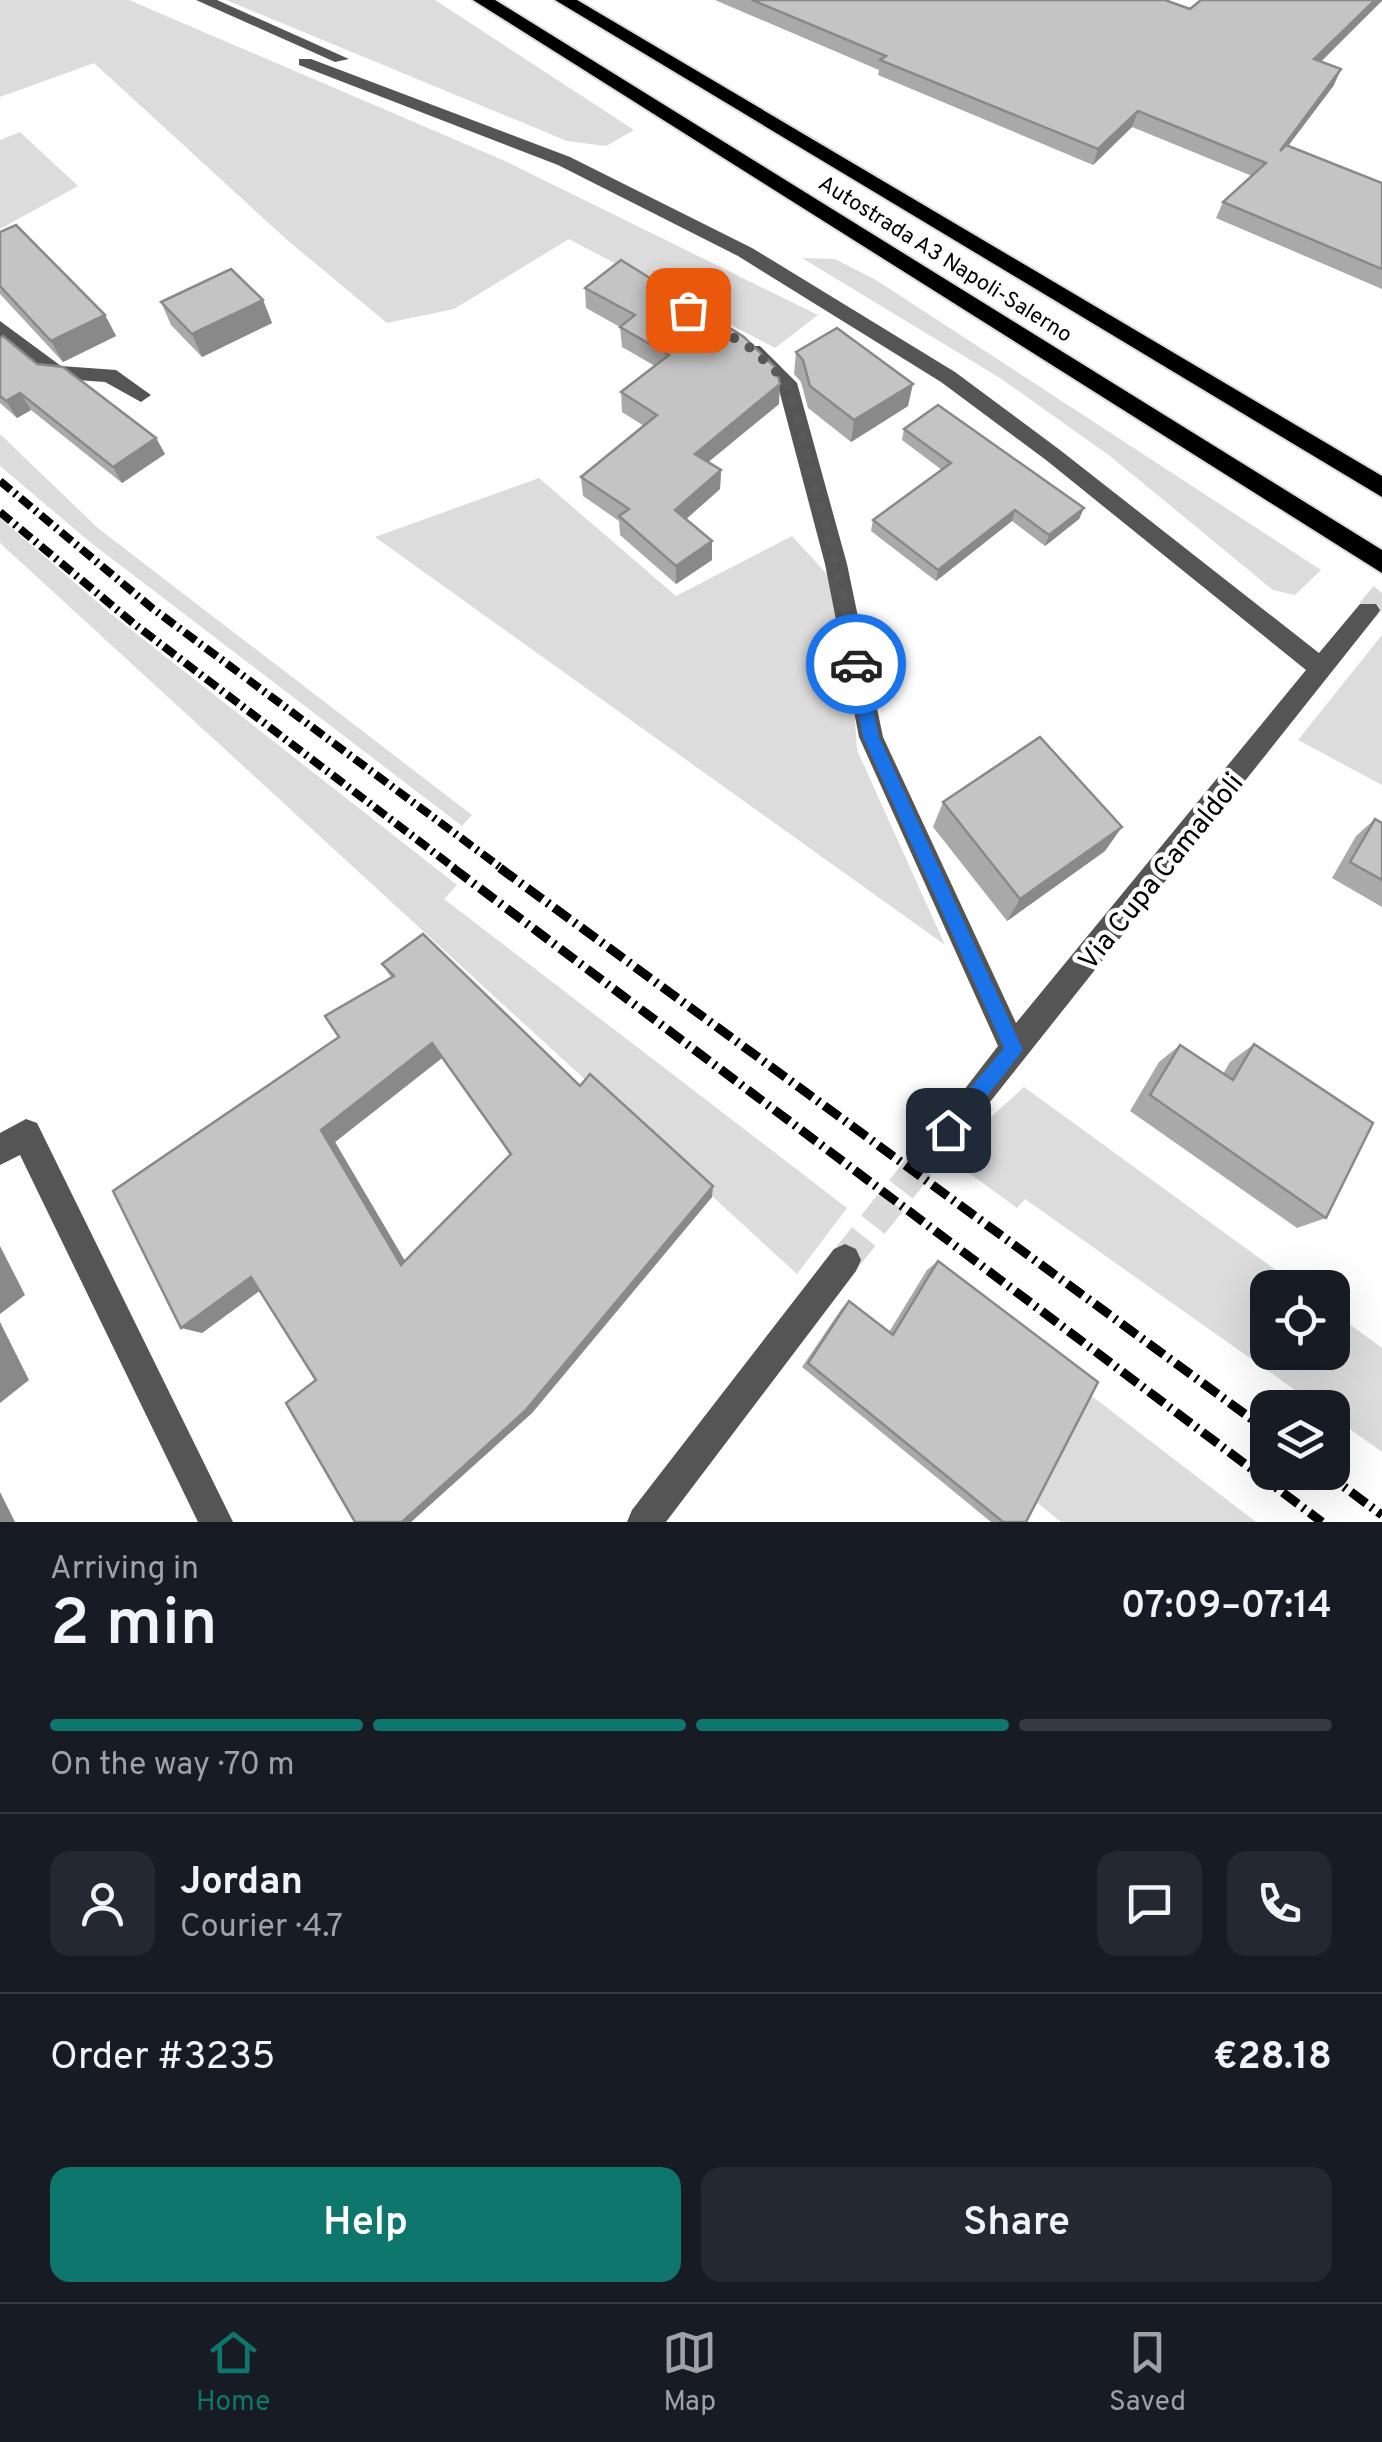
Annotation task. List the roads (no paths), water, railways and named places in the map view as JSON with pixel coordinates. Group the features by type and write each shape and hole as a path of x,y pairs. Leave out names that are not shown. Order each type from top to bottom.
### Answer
{"highway":[{"name":"Autostrada A3 Napoli-Salerno","path":"482,0 1382,563"},
{"name":"Autostrada A3 Napoli-Salerno","path":"564,0 1382,488"}],"street":[{"path":"204,0 339,58 404,100"},
{"path":"305,62 564,161 745,252 948,377 1053,454 1319,667"},
{"path":"0,327 56,373 109,375 141,396"},
{"path":"736,340 787,382 836,564 871,737 1014,1050"},
{"name":"Via Cupa Camaldoli","path":"948,1130 1267,740 1319,667 1368,610"},
{"path":"0,1150 26,1134 216,1522"},
{"path":"644,1522 845,1260"}],"tunnel":[{"path":"1368,610 1382,593"},
{"path":"845,1260 948,1130"}],"railway":[{"path":"0,481 152,608 504,870"},
{"path":"0,512 133,623 457,870"},
{"path":"453,868 1322,1522"},
{"path":"500,868 1250,1418"},
{"path":"1348,1490 1382,1515"}]}
